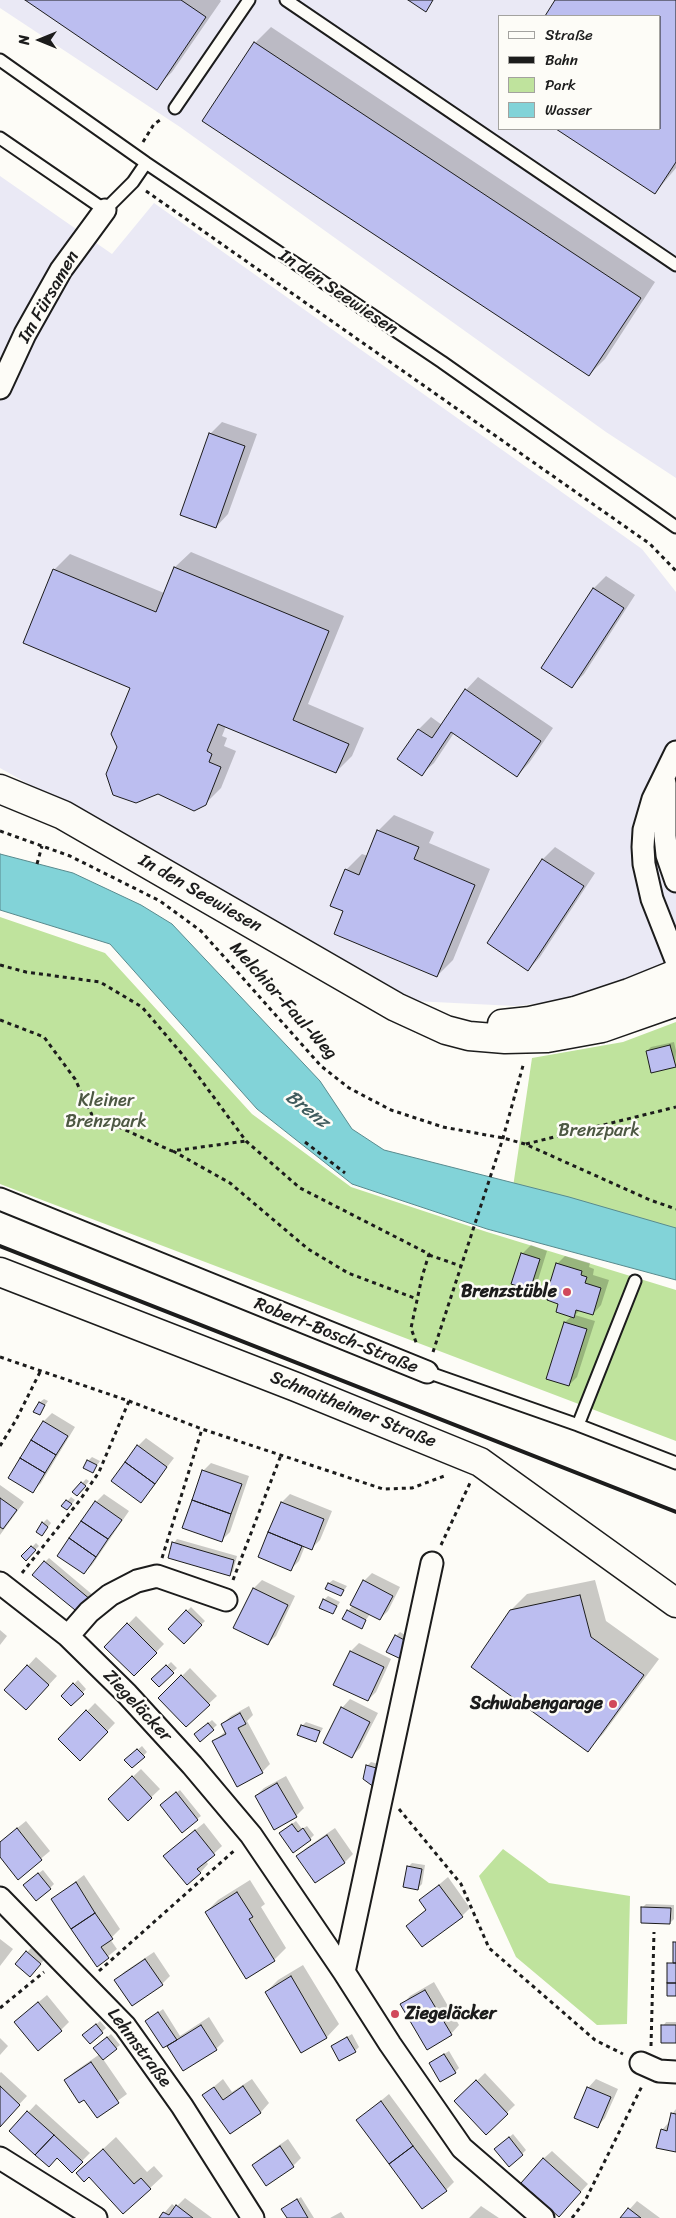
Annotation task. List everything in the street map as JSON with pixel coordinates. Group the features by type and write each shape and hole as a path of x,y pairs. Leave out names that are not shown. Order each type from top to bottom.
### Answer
{"street":[{"name":"Im Fürsamen","path":"0,388 25,334 61,270 105,210"},
{"path":"676,752 648,814 643,847 644,864 652,899 676,960"},
{"path":"665,774 665,836 667,855 676,881"},
{"name":"In den Seewiesen","path":"0,789 64,815 396,1007 446,1030 469,1036 530,1039 566,1035 602,1028 676,1002"},
{"name":"In den Seewiesen","path":"396,1007 470,1021 515,1023 575,1011 629,993 676,974"},
{"name":"Robert-Bosch-Straße","path":"0,1199 427,1372"},
{"name":"Schnaitheimer Straße","path":"0,1272 296,1387 480,1462 676,1603"},
{"path":"344,1972 432,1563"},
{"path":"68,1636 89,1612 110,1595 137,1581 157,1576 226,1600"},
{"name":"Ziegeläcker","path":"5,1587 68,1636 134,1701 192,1765 251,1835 344,1972 390,2044 462,2148 543,2218"},
{"name":"Lehmstraße","path":"0,1898 125,2026 182,2106 253,2218"},
{"path":"645,2065 659,2070 676,2072"},
{"path":"0,2158 96,2218"}],"lane":[{"path":"175,108 249,0"},
{"path":"286,0 676,265"},
{"name":"In den Seewiesen","path":"0,60 134,155 442,362 676,526"},
{"path":"0,138 105,210 133,182 146,163"},
{"path":"578,1424 635,1281"},
{"name":"Robert-Bosch-Straße","path":"427,1372 578,1424 676,1463"}],"path":[{"path":"134,155 154,124 175,108"},
{"path":"133,182 650,544 676,571"},
{"name":"Melchior-Faul-Weg","path":"0,832 70,856 160,901 201,931 321,1066 349,1088 391,1110 443,1128 503,1138 525,1144 650,1200 676,1209"},
{"path":"37,864 42,846"},
{"path":"0,964 26,972 100,982 142,1007 182,1054 246,1142 300,1188 429,1255 461,1266"},
{"path":"0,1020 44,1037 76,1079 92,1115 172,1151 230,1183 308,1249 348,1273 417,1299"},
{"path":"427,1372 503,1138 530,1039"},
{"path":"525,1144 676,1107"},
{"path":"172,1151 246,1142"},
{"path":"305,1142 345,1174"},
{"path":"427,1372 411,1328 429,1255"},
{"path":"0,1357 129,1401 202,1429 383,1489 412,1488 480,1462"},
{"path":"0,1446 16,1420 40,1370"},
{"path":"5,1587 80,1500 99,1472 129,1401"},
{"path":"157,1576 202,1429"},
{"path":"226,1600 282,1455"},
{"path":"432,1563 480,1462"},
{"path":"380,1803 398,1807 461,1884 489,1948 595,2040 645,2065"},
{"path":"86,1984 217,1867"},
{"path":"572,2218 585,2201 635,2105 644,2083 654,1932"},
{"path":"0,2008 60,1959"}],"shaded area":[{"path":"0,0 676,0 676,478 606,432 180,127 0,8"},
{"path":"0,176 112,254 154,203 642,549 676,592 676,964 605,996 515,1006 414,1001 0,768"}],"green space":[{"name":"Kleiner Brenzpark","path":"0,917 105,953 252,1114 351,1187 487,1232 676,1290 676,1441 0,1184"},
{"name":"Brenzpark","path":"676,1022 676,1230 513,1187 532,1058 623,1042"},
{"path":"503,1849 549,1883 630,1896 627,2024 597,2025 516,1957 479,1876"}],"water":[{"name":"Brenz","path":"0,854 73,873 141,905 172,924 320,1081 352,1129 384,1150 569,1197 676,1228 676,1280 487,1229 352,1184 257,1109 110,944 0,910"}],"building":[{"path":"25,0 181,0 206,17 157,90"},
{"path":"408,0 433,0 426,12"},
{"path":"555,0 676,0 676,162 655,194 558,130 661,130 661,15 546,15"},
{"path":"254,42 641,298 589,376 202,121"},
{"path":"209,433 245,446 216,528 180,515"},
{"path":"174,567 329,631 293,720 349,744 336,773 218,724 207,751 212,754 209,762 221,767 206,805 194,811 158,794 136,803 113,795 106,774 117,747 111,734 130,688 23,643 53,569 156,612"},
{"path":"593,588 624,608 572,688 541,668"},
{"path":"465,689 541,741 517,777 451,732 422,776 397,759 418,729 432,738"},
{"path":"377,830 419,847 414,859 475,885 437,977 334,934 343,911 330,906 345,869 359,875"},
{"path":"542,859 584,886 528,971 487,943"},
{"path":"670,1045 676,1067 651,1073 646,1051"},
{"path":"521,1253 540,1259 530,1290 511,1284"},
{"path":"556,1263 582,1271 581,1275 587,1277 585,1283 601,1288 593,1315 576,1310 574,1318 556,1312 558,1304 547,1300 550,1290 548,1289"},
{"path":"564,1322 587,1329 569,1386 546,1379"},
{"path":"39,1402 45,1405 40,1415 33,1412"},
{"path":"43,1421 68,1436 56,1455 31,1440"},
{"path":"31,1440 56,1455 45,1473 20,1458"},
{"path":"137,1445 167,1467 155,1484 125,1462"},
{"path":"20,1458 45,1473 33,1493 8,1478"},
{"path":"87,1460 97,1465 93,1473 83,1468"},
{"path":"125,1462 155,1484 141,1503 111,1481"},
{"path":"202,1470 242,1484 231,1514 192,1500"},
{"path":"81,1482 86,1486 77,1496 72,1492"},
{"path":"0,1498 17,1510 3,1529 0,1527"},
{"path":"66,1500 72,1504 67,1510 61,1506"},
{"path":"192,1500 231,1514 222,1542 182,1528"},
{"path":"95,1501 122,1520 108,1539 81,1521"},
{"path":"281,1502 324,1519 312,1550 268,1532"},
{"path":"81,1521 108,1539 96,1557 69,1538"},
{"path":"42,1522 48,1527 42,1536 36,1532"},
{"path":"268,1532 302,1546 291,1571 258,1557"},
{"path":"69,1538 96,1557 84,1574 57,1556"},
{"path":"172,1542 234,1560 230,1576 168,1558"},
{"path":"31,1546 36,1550 26,1561 21,1556"},
{"path":"44,1561 91,1600 80,1614 32,1575"},
{"path":"363,1580 393,1596 380,1620 350,1605"},
{"path":"328,1583 344,1590 341,1596 325,1589"},
{"path":"253,1588 288,1605 268,1645 233,1628"},
{"path":"580,1595 591,1637 644,1675 588,1752 471,1667 510,1610"},
{"path":"323,1599 337,1606 333,1614 319,1608"},
{"path":"186,1610 202,1625 184,1644 168,1629"},
{"path":"347,1610 366,1620 362,1629 342,1619"},
{"path":"127,1623 157,1653 134,1676 104,1647"},
{"path":"395,1635 410,1643 401,1659 386,1652"},
{"path":"350,1651 384,1667 368,1701 333,1685"},
{"path":"27,1665 49,1685 26,1710 4,1690"},
{"path":"166,1665 174,1673 159,1687 151,1679"},
{"path":"181,1675 210,1705 186,1727 158,1698"},
{"path":"73,1683 84,1694 71,1706 61,1696"},
{"path":"341,1707 370,1722 352,1758 323,1743"},
{"path":"86,1710 108,1732 80,1761 58,1739"},
{"path":"240,1713 246,1724 238,1728 263,1773 237,1787 212,1741 226,1734 221,1724"},
{"path":"208,1723 214,1730 200,1742 194,1734"},
{"path":"301,1725 320,1731 316,1742 297,1735"},
{"path":"137,1749 145,1757 132,1768 124,1760"},
{"path":"366,1765 383,1770 378,1790 363,1779"},
{"path":"132,1776 152,1798 128,1821 108,1799"},
{"path":"277,1783 297,1817 274,1830 255,1796"},
{"path":"176,1792 198,1820 182,1833 160,1805"},
{"path":"292,1824 298,1832 303,1828 311,1840 293,1853 279,1833"},
{"path":"17,1828 42,1860 18,1880 0,1857 0,1842"},
{"path":"195,1830 215,1855 197,1869 201,1873 187,1885 163,1856"},
{"path":"327,1835 345,1863 315,1883 296,1856"},
{"path":"407,1866 422,1869 418,1890 403,1887"},
{"path":"38,1873 51,1889 36,1901 23,1885"},
{"path":"76,1882 95,1913 71,1929 51,1899"},
{"path":"439,1885 463,1917 422,1947 406,1926 426,1910 419,1900"},
{"path":"237,1892 253,1917 249,1919 275,1961 246,1979 205,1912"},
{"path":"641,1907 671,1908 670,1924 641,1923"},
{"path":"95,1913 113,1939 101,1947 109,1958 97,1967 71,1929"},
{"path":"673,1942 676,1942 676,1963 673,1963"},
{"path":"26,1951 41,1964 30,1977 15,1964"},
{"path":"145,1959 163,1985 132,2006 114,1980"},
{"path":"667,1963 676,1963 676,1983 667,1983"},
{"path":"291,1976 327,2038 301,2053 265,1992"},
{"path":"667,1983 676,1983 676,1996 667,1996"},
{"path":"425,1990 452,2035 427,2050 400,2004"},
{"path":"38,2002 62,2031 38,2051 14,2022"},
{"path":"158,2012 177,2040 163,2048 145,2021"},
{"path":"96,2024 103,2033 90,2044 82,2035"},
{"path":"201,2025 217,2050 183,2071 167,2046"},
{"path":"661,2025 676,2025 676,2043 661,2043"},
{"path":"107,2037 117,2049 103,2060 93,2048"},
{"path":"347,2037 356,2052 339,2061 331,2046"},
{"path":"444,2054 456,2073 440,2082 429,2063"},
{"path":"91,2062 119,2103 97,2118 84,2100 79,2103 64,2080"},
{"path":"476,2080 508,2114 486,2135 454,2101"},
{"path":"0,2086 20,2105 0,2127"},
{"path":"243,2086 261,2113 230,2134 202,2095 214,2087 223,2100"},
{"path":"587,2087 611,2097 598,2128 574,2118"},
{"path":"381,2101 413,2146 389,2164 356,2120"},
{"path":"27,2111 54,2135 35,2155 9,2131"},
{"path":"671,2113 676,2114 676,2152 656,2148 661,2129 667,2131"},
{"path":"54,2135 83,2162 72,2173 57,2158 49,2167 35,2155"},
{"path":"509,2137 523,2155 509,2167 494,2149"},
{"path":"280,2146 294,2167 266,2186 252,2165"},
{"path":"413,2146 447,2191 422,2209 389,2164"},
{"path":"103,2149 134,2184 141,2178 151,2189 123,2214 89,2177 84,2182 76,2173"},
{"path":"543,2158 581,2192 559,2217 521,2183"},
{"path":"297,2199 308,2218 287,2218 281,2209"},
{"path":"176,2205 193,2218 159,2218 163,2212 169,2215"},
{"path":"628,2208 641,2218 620,2218"}],"railway":[{"path":"0,1246 676,1512"}],"place":[{"name":"Brenzstüble","path":"567,1292"},
{"name":"Schwabengarage","path":"613,1704"},
{"name":"Ziegeläcker","path":"395,2014"}]}
